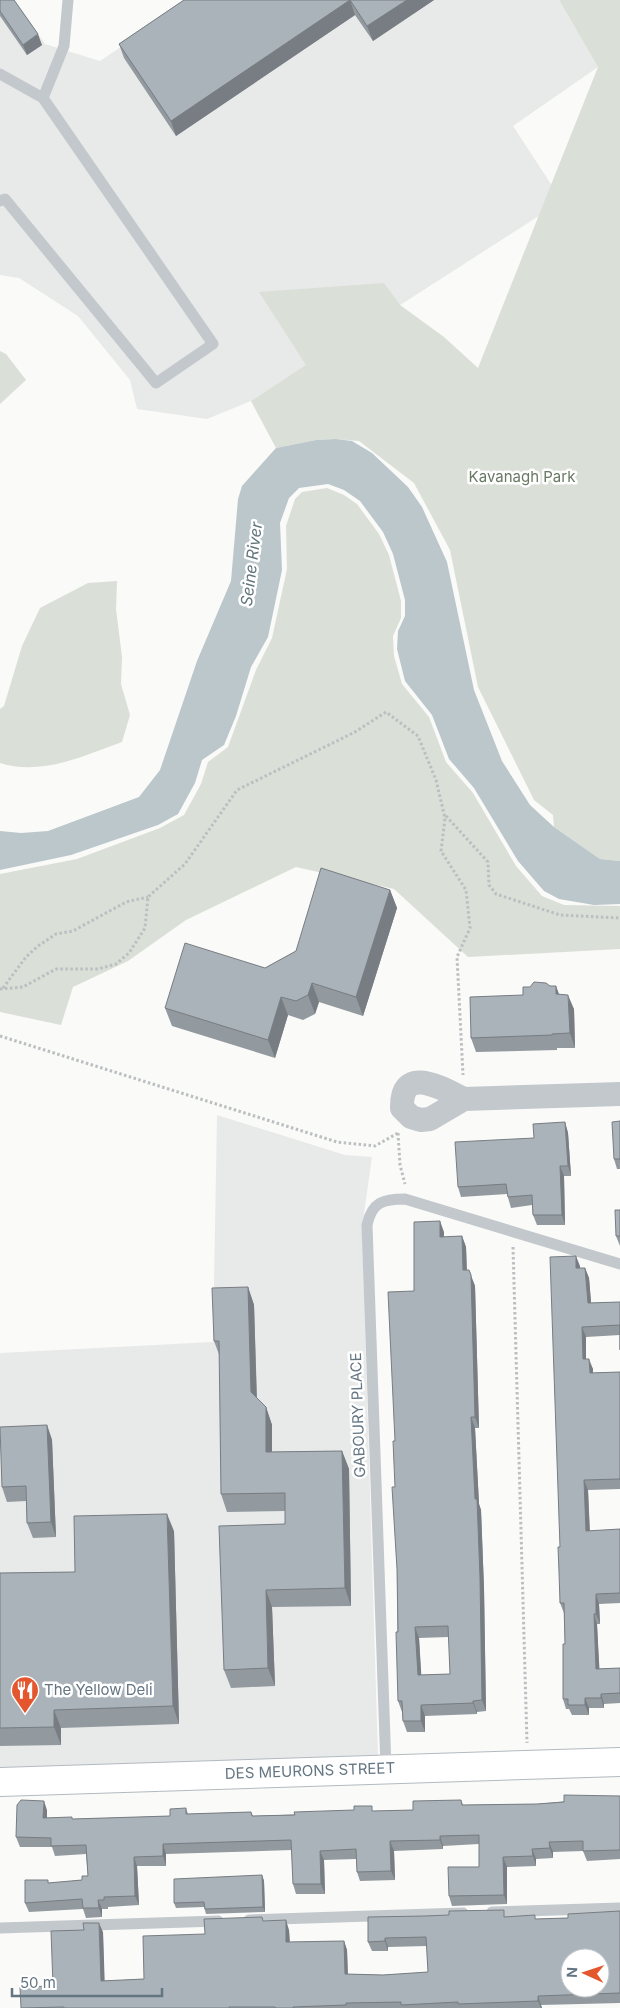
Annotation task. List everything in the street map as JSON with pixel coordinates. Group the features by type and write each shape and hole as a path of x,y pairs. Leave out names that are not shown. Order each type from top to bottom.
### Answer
{"street":[{"path":"464,1099 430,1119 420,1120 411,1117 402,1108 402,1096 408,1087 421,1081 432,1083 464,1099 620,1094"},
{"name":"DES MEURONS STREET","path":"0,1782 386,1768 620,1762"}],"lane":[{"path":"43,98 64,46 68,0"},
{"path":"0,74 43,98 213,344 156,383 5,199 0,201"},
{"name":"GABOURY PLACE","path":"386,1768 367,1225 369,1215 378,1204 391,1199 409,1200 620,1264"},
{"path":"0,1928 620,1908"}],"path":[{"path":"1,988 26,957 56,934 72,930 126,902 148,897 185,864 236,790 355,732 386,712 418,736 436,780 444,814 441,852 466,890 470,928 457,957 464,1099"},
{"path":"444,814 488,862 489,885 496,894 560,915 620,918"},
{"path":"1,988 23,987 56,969 98,968 116,964 129,953 145,928 148,897"},
{"path":"0,1036 337,1142 374,1146 420,1120"},
{"path":"398,1132 400,1165 409,1200"},
{"path":"513,1231 528,1765"}],"shaded area":[{"path":"0,0 15,0 45,44 100,61 190,0 559,0 598,67 513,126 562,201 251,401 207,419 137,409 130,380 78,316 19,278 0,275"},
{"path":"217,1115 345,1155 372,1157 362,1228 378,1757 0,1774 0,1353 213,1342"}],"green space":[{"name":"Kavanagh Park","path":"559,0 620,0 620,861 600,859 554,827 553,815 534,800 478,687 450,550 414,483 359,441 316,440 276,448 251,401 306,365 259,292 384,283 400,305 444,337 478,368 598,67"},
{"path":"0,351 6,354 26,380 0,404"},
{"path":"327,488 344,495 357,504 379,534 389,555 401,601 401,618 393,636 394,656 402,684 429,717 446,762 473,793 516,866 542,896 564,905 620,906 620,949 468,957 394,889 296,867 186,920 128,961 73,987 61,1025 0,1012 0,874 77,859 160,828 184,815 201,784 208,762 228,747 256,670 272,638 287,569 286,526 295,499 302,492"},
{"path":"117,581 116,609 122,657 121,684 130,715 122,742 62,763 47,766 31,767 0,763 0,709 4,706 22,646 40,608 88,583"}],"water":[{"name":"Seine River","path":"336,439 352,441 372,453 408,487 422,507 447,562 474,690 502,761 530,805 554,827 600,859 620,861 620,904 594,905 559,899 544,891 518,861 474,788 449,759 432,715 405,681 397,649 398,631 405,616 405,600 393,554 383,532 360,501 344,490 328,484 299,488 289,498 280,523 282,570 268,637 251,667 236,716 224,745 202,760 195,783 178,814 158,825 71,855 0,870 0,831 21,833 48,831 139,797 160,770 197,661 231,581 238,499 242,486 276,448 316,440"}],"building":[{"path":"0,0 14,0 38,34 23,45 0,11"},
{"path":"184,0 350,0 171,121 119,44"},
{"path":"350,0 407,0 367,26"},
{"path":"321,868 390,890 356,997 312,983 308,995 296,1001 281,997 268,1040 165,1008 185,943 265,968 296,951"},
{"path":"534,982 556,986 556,994 568,995 570,1033 471,1038 470,997 523,995 523,987 530,987"},
{"path":"620,1121 620,1159 614,1159 612,1122"},
{"path":"565,1122 568,1166 560,1166 562,1215 533,1215 532,1195 508,1197 506,1184 458,1187 455,1142 534,1138 533,1124"},
{"path":"615,1210 620,1210 620,1236 616,1236"},
{"path":"440,1221 440,1237 462,1236 463,1270 469,1270 471,1275 475,1417 471,1417 475,1499 477,1499 482,1700 473,1701 473,1703 421,1705 421,1721 403,1721 402,1701 398,1701 397,1569 392,1487 395,1487 393,1441 395,1441 388,1292 414,1291 414,1222","holes":["448,1626 450,1674 418,1675 415,1627"]},
{"path":"576,1256 576,1268 585,1268 588,1303 620,1302 620,1325 582,1327 583,1359 589,1359 590,1373 620,1372 620,1479 584,1480 586,1531 620,1529 620,1593 596,1594 596,1614 594,1614 596,1669 620,1668 620,1693 601,1694 601,1698 585,1698 585,1705 568,1705 568,1699 563,1699 564,1603 560,1603 558,1547 560,1547 550,1257"},
{"path":"248,1287 251,1392 266,1407 266,1452 342,1451 345,1588 266,1590 268,1668 224,1670 219,1526 285,1524 285,1493 221,1494 219,1341 214,1341 212,1288"},
{"path":"47,1425 51,1522 27,1523 26,1486 2,1487 0,1427"},
{"path":"167,1514 173,1706 54,1710 54,1727 0,1728 0,1573 75,1572 74,1516"},
{"path":"564,1795 620,1796 620,1850 583,1851 583,1841 549,1842 550,1848 532,1849 533,1856 503,1857 504,1895 449,1896 448,1867 479,1867 479,1835 440,1836 440,1840 390,1841 391,1871 357,1872 356,1849 320,1851 321,1884 293,1884 291,1840 163,1844 163,1856 134,1857 135,1896 104,1897 104,1900 98,1900 99,1908 83,1908 82,1899 25,1903 25,1880 48,1880 48,1883 82,1880 82,1876 88,1876 86,1845 51,1846 51,1838 16,1837 17,1805 21,1800 44,1801 43,1818 72,1817 72,1819 170,1816 170,1809 186,1808 186,1814 251,1812 252,1816 295,1815 294,1812 354,1810 354,1806 372,1806 372,1811 413,1810 413,1801 461,1800 462,1805 537,1804 564,1802"},
{"path":"262,1875 263,1907 205,1909 204,1902 174,1903 174,1879"},
{"path":"504,1910 504,1917 535,1915 535,1919 568,1918 568,1914 620,1911 620,1993 610,1993 610,1948 560,1948 560,1995 538,1996 538,2001 401,2005 401,2002 346,2003 346,2005 293,2008 21,2008 20,1987 53,1986 51,1931 84,1930 83,1923 99,1923 101,1981 144,1979 143,1936 205,1934 204,1919 262,1917 263,1921 286,1920 286,1942 344,1941 345,1974 383,1975 428,1972 426,1937 385,1938 385,1941 368,1942 368,1917 449,1915 449,1911"}],"place":[{"name":"The Yellow Deli","path":"25,1714"}]}
